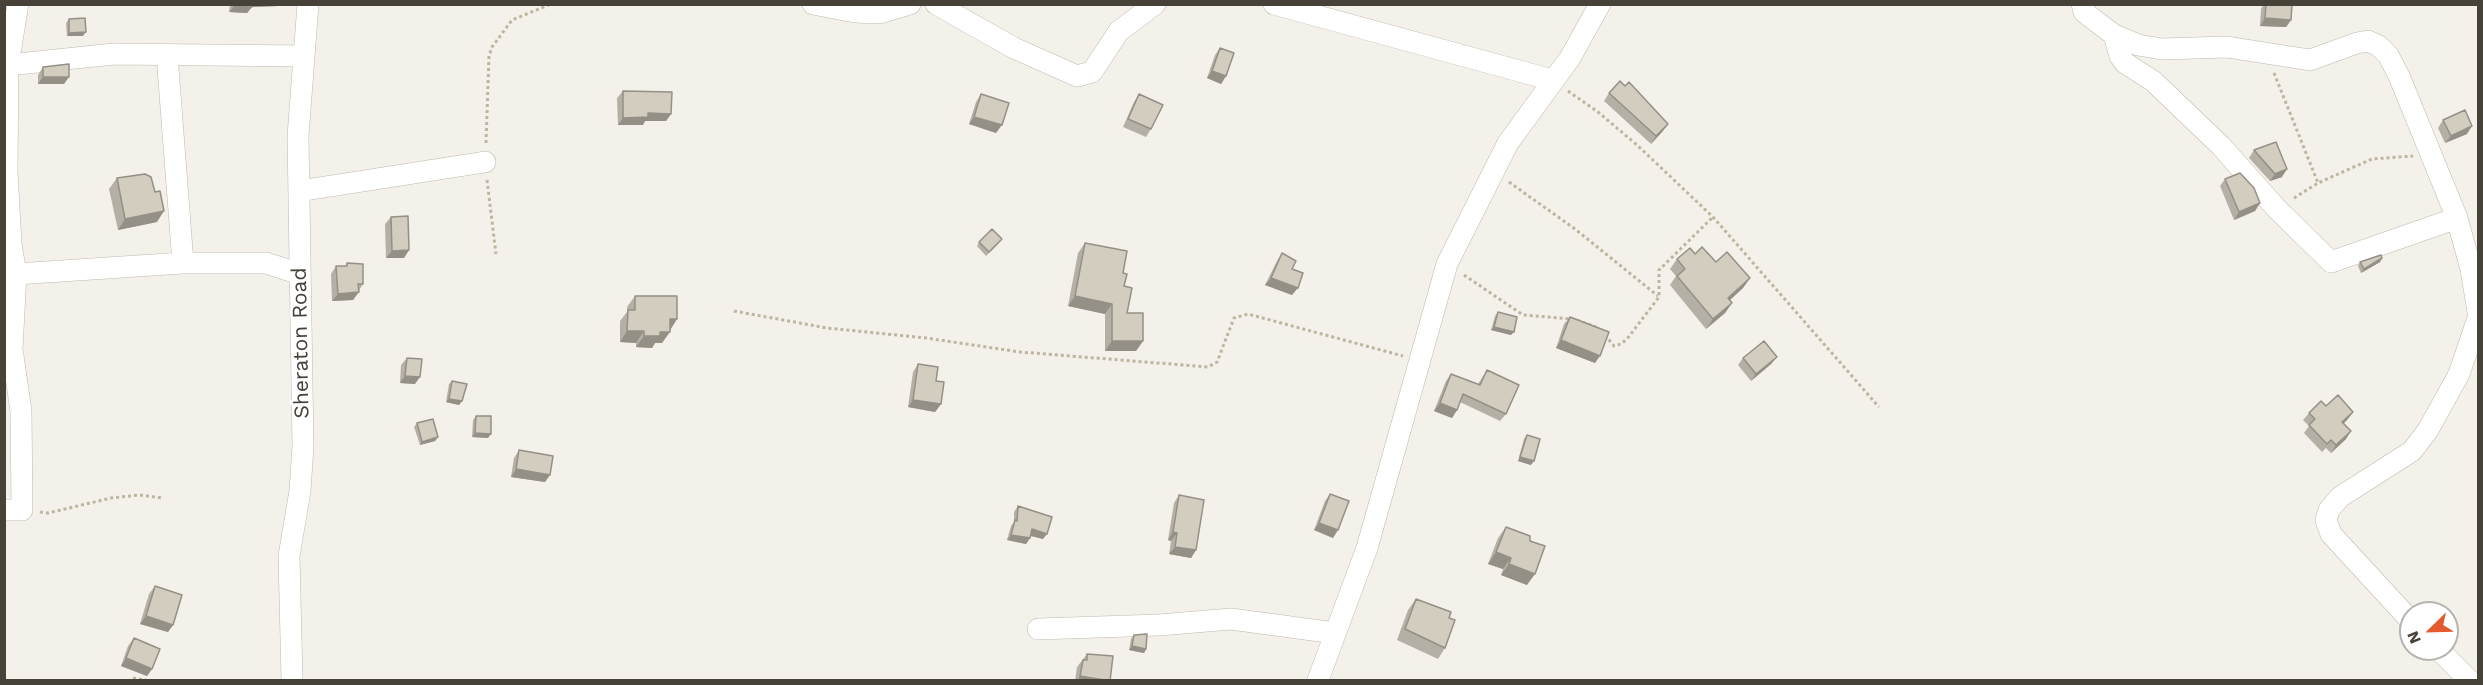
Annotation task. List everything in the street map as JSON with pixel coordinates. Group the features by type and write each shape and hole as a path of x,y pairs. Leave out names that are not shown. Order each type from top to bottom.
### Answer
{"street":[{"path":"13,510 21,411 12,349 16,274 8,242 8,65 18,4"},
{"name":"Sheraton Road","path":"292,681 289,556 300,491 303,446 298,136 308,4"},
{"path":"813,4 855,12 880,13 910,4"},
{"path":"936,4 1014,48 1077,76 1092,72 1119,31 1155,4"},
{"path":"1274,4 1552,80"},
{"path":"1318,681 1366,548 1447,264 1508,143 1570,58 1600,4"},
{"path":"2082,4 2084,12 2114,35 2138,45 2162,49 2227,46 2310,60 2357,43 2368,41 2379,46 2388,55 2399,76 2457,218 2471,269 2478,312"},
{"path":"2114,35 2120,56 2125,63 2153,81 2221,146 2277,208 2331,262 2457,218"},
{"path":"8,65 114,54 304,56"},
{"path":"167,55 183,263"},
{"path":"299,191 485,162"},
{"path":"16,274 183,263 266,263 300,274"},
{"path":"2399,608 2331,534 2326,520 2329,510 2340,497 2412,451 2428,430 2458,374 2478,318"},
{"path":"1038,629 1159,625 1231,619 1335,633"},
{"path":"2450,661 2469,681"}],"path":[{"path":"496,254 485,162 489,56 492,47 512,20 551,4"},
{"path":"2267,51 2282,98 2318,183"},
{"path":"1552,80 1614,125 1713,217 1879,408"},
{"path":"2277,208 2318,183 2372,159 2429,154"},
{"path":"1495,172 1575,229 1659,297"},
{"path":"1447,264 1523,315 1558,316 1590,323 1614,346 1627,339 1659,297 1659,270 1713,217"},
{"path":"734,311 827,328 926,338 1020,352 1208,367 1216,362 1234,318 1248,314 1419,361"},
{"path":"13,510 48,513 111,498 140,495 162,498"},
{"path":"134,678 146,681"}],"building":[{"path":"234,4 252,4 252,7 234,6"},
{"path":"2266,4 2292,4 2291,20 2265,18"},
{"path":"85,18 86,32 69,33 69,19"},
{"path":"1220,48 1234,53 1226,76 1212,71"},
{"path":"69,64 69,77 43,77 43,67"},
{"path":"1620,81 1625,86 1629,82 1668,124 1656,136 1609,93"},
{"path":"623,91 672,92 671,114 648,113 648,117 623,118"},
{"path":"981,94 1009,103 1002,125 974,117"},
{"path":"1139,94 1163,105 1151,129 1128,119"},
{"path":"2465,110 2472,126 2451,136 2443,120"},
{"path":"2276,142 2287,169 2275,174 2254,150"},
{"path":"2240,173 2254,188 2260,203 2239,212 2225,179"},
{"path":"145,174 151,177 155,192 160,191 164,211 125,219 117,178"},
{"path":"408,216 409,250 392,251 391,217"},
{"path":"992,229 1002,239 989,252 979,242"},
{"path":"1085,243 1127,251 1123,273 1127,274 1124,286 1132,288 1127,313 1143,313 1143,341 1112,341 1112,304 1075,296"},
{"path":"1702,247 1716,262 1727,252 1750,278 1728,298 1732,303 1713,319 1677,276 1685,269 1677,259 1690,248 1695,254"},
{"path":"1282,253 1296,261 1292,269 1303,273 1298,288 1271,278"},
{"path":"2381,255 2382,258 2364,269 2360,262"},
{"path":"347,263 363,264 363,284 358,284 359,292 338,294 336,266 347,266"},
{"path":"635,296 677,296 677,319 670,319 670,332 660,332 660,336 644,336 644,331 627,331 628,310 635,310"},
{"path":"1498,312 1517,317 1514,332 1494,327"},
{"path":"1570,317 1609,332 1600,356 1561,340"},
{"path":"1764,341 1777,357 1756,374 1743,358"},
{"path":"407,358 422,359 420,377 405,376"},
{"path":"918,364 938,367 936,381 944,382 941,404 913,400"},
{"path":"1487,370 1519,385 1506,414 1463,394 1457,410 1440,403 1451,374 1480,385"},
{"path":"452,381 467,384 462,401 449,399"},
{"path":"2338,395 2353,412 2342,422 2351,431 2336,445 2331,440 2327,444 2309,425 2315,419 2309,413 2321,401 2326,406"},
{"path":"476,416 491,416 491,434 475,433"},
{"path":"433,419 438,437 422,442 417,423"},
{"path":"1527,435 1540,439 1534,461 1520,457"},
{"path":"519,450 553,456 550,475 516,469"},
{"path":"1330,494 1349,501 1338,530 1319,523"},
{"path":"1179,495 1204,500 1196,550 1175,547 1177,533 1173,532"},
{"path":"1018,506 1052,517 1047,534 1032,529 1030,538 1011,535 1015,520 1017,521"},
{"path":"1506,527 1530,536 1530,541 1545,546 1535,574 1509,564 1511,558 1496,552"},
{"path":"155,586 182,595 173,625 146,616"},
{"path":"1416,599 1451,612 1449,618 1455,620 1445,648 1405,629"},
{"path":"1147,634 1146,649 1132,646 1134,635"},
{"path":"134,638 160,649 152,669 126,658"},
{"path":"1087,654 1113,656 1110,681 1080,676 1083,660 1087,660"}]}
